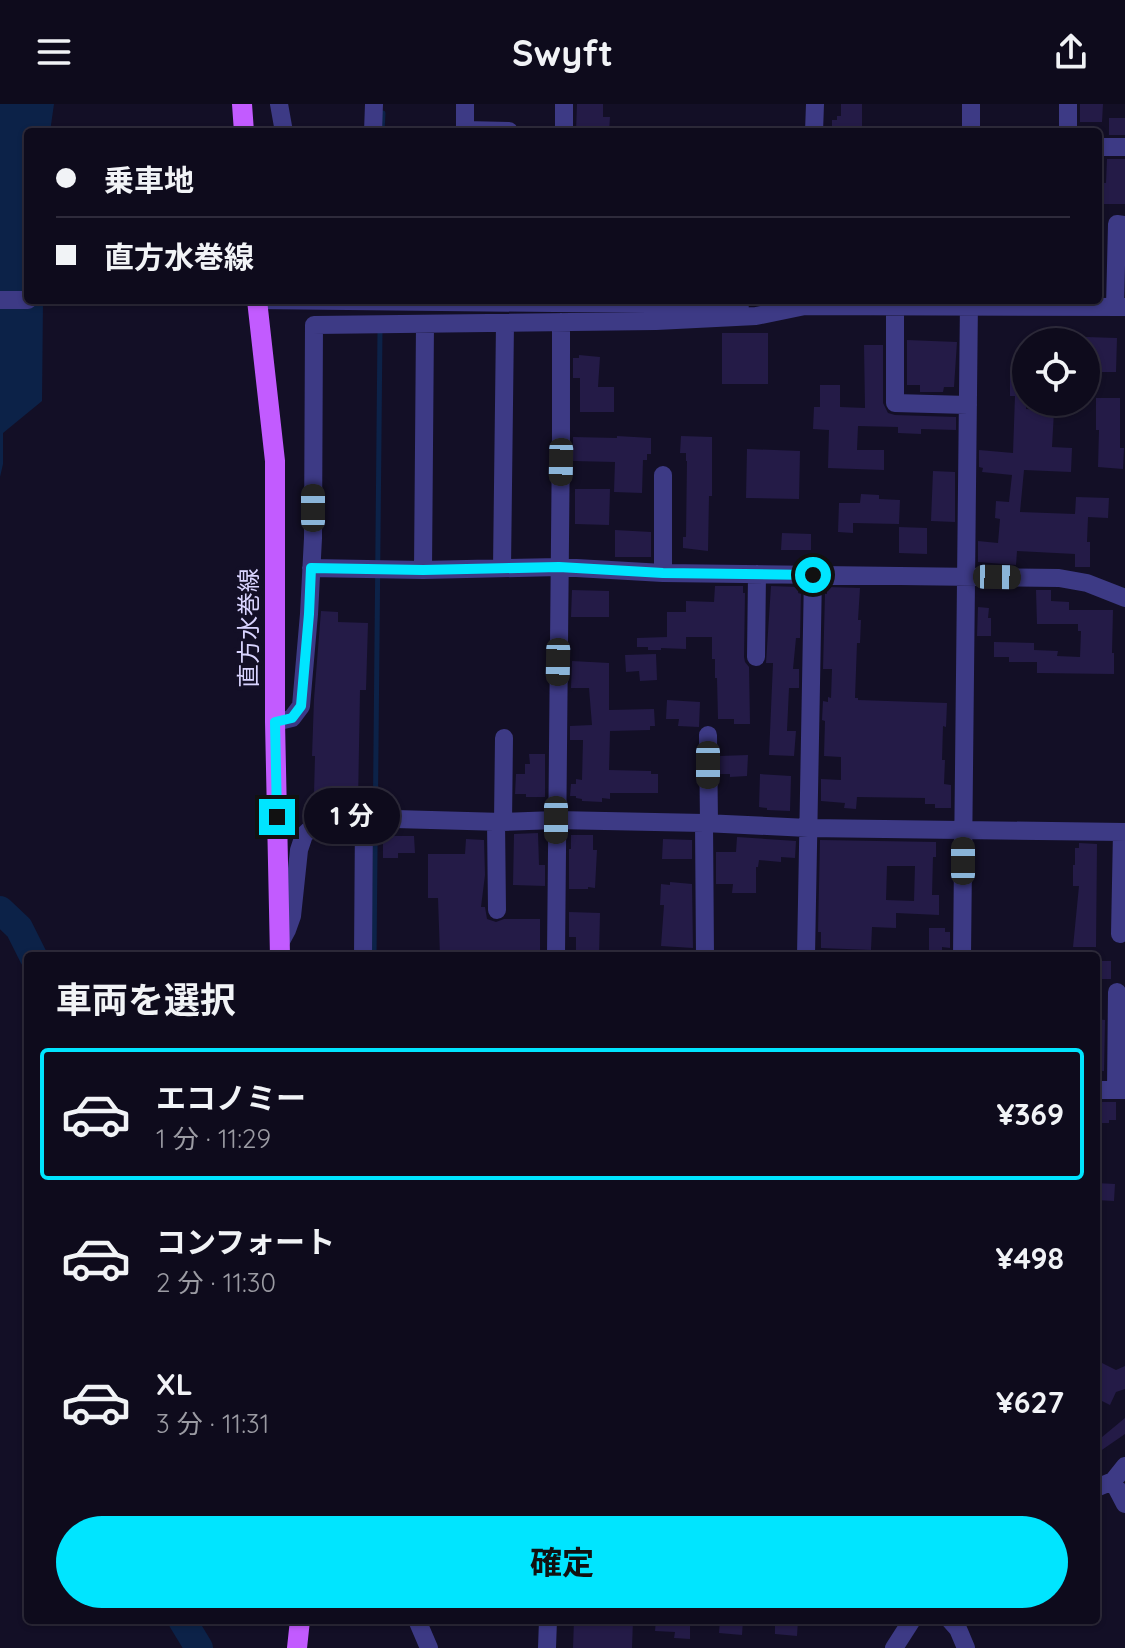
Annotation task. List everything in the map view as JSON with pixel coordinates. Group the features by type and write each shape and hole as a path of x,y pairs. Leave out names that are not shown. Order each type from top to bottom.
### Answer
{"main road":[{"path":"242,104 244,128"},
{"name":"直方水巻線","path":"256,304 275,461 275,722 280,950"},
{"path":"297,1648 300,1624"}],"street":[{"path":"279,104 283,128"},
{"path":"373,128 374,104"},
{"path":"465,104 465,128"},
{"path":"564,104 564,128"},
{"path":"814,128 815,104"},
{"path":"971,104 971,128"},
{"path":"1068,104 1068,128"},
{"path":"1102,147 1125,147"},
{"path":"1046,304 1120,307 1117,224 1125,225"},
{"path":"0,300 24,300"},
{"path":"676,304 944,304"},
{"path":"797,304 805,306"},
{"path":"962,952 969,304"},
{"path":"275,722 292,718 301,706 313,538 314,325 656,321 756,316 805,306"},
{"path":"895,306 895,403 968,405"},
{"path":"555,322 551,820 556,952"},
{"path":"502,568 505,323"},
{"path":"423,570 425,324"},
{"path":"663,475 663,573"},
{"path":"311,568 423,570 553,567 663,573 1059,578 1087,583 1125,598"},
{"path":"756,657 757,574"},
{"path":"806,952 813,575"},
{"path":"705,952 708,735"},
{"path":"497,910 504,738"},
{"path":"280,950 292,916 299,850 304,835 323,817 1123,832 1120,934"},
{"path":"363,952 371,818"},
{"path":"1117,992 1120,1090"},
{"path":"1115,1491 1125,1466"},
{"path":"419,1624 429,1648"},
{"path":"547,1648 548,1624"},
{"path":"894,1648 909,1624"},
{"path":"954,1624 966,1648"}],"water":[{"path":"0,104 54,104 51,128 24,128 24,304 43,304 42,401 3,433 0,477"}],"building":[{"path":"577,104 603,104 603,117 610,117 609,128 576,128"},
{"path":"841,104 862,104 862,128 832,128 832,120 841,116"},
{"path":"1080,104 1103,104 1102,122 1080,122"},
{"path":"1109,118 1125,118 1125,135 1109,135"},
{"path":"1107,159 1125,159 1125,204 1102,204 1102,183 1106,183"},
{"path":"722,333 768,333 768,384 722,384"},
{"path":"1100,337 1117,338 1116,372 1100,372"},
{"path":"907,340 957,342 954,387 944,387 943,392 920,392 920,385 907,385"},
{"path":"864,345 883,345 883,403 888,413 956,417 956,430 921,429 921,434 898,433 898,427 858,426 857,450 884,450 884,470 828,468 829,430 813,429 814,407 820,407 820,385 840,385 840,407 865,408"},
{"path":"579,355 600,357 598,387 614,387 614,412 580,412 580,378 573,378 573,358 579,358"},
{"path":"1010,371 1012,371 1012,396"},
{"path":"1100,398 1120,398 1123,469 1098,467 1099,430 1096,430"},
{"path":"1014,416 1054,416 1052,447 1072,448 1071,472 1024,470 1020,512 1075,514 1076,497 1109,498 1108,518 1088,517 1090,567 1075,567 1075,554 1017,551 1016,565 978,562 978,541 998,543 1000,519 995,518 996,501 1009,502 1012,475 982,472 979,450 1013,453"},
{"path":"681,436 712,437 708,551 683,548 683,537 686,537 687,461 686,453 680,453"},
{"path":"573,437 651,438 651,454 643,460 642,493 614,492 615,462 573,461"},
{"path":"747,449 800,451 799,499 746,498"},
{"path":"933,471 955,472 955,522 931,521"},
{"path":"575,489 610,489 609,525 575,524"},
{"path":"861,494 900,500 899,524 853,523 853,533 838,532 839,503 860,503"},
{"path":"899,527 927,528 927,554 899,553"},
{"path":"615,530 651,532 651,557 615,557"},
{"path":"782,533 811,534 811,550 781,550"},
{"path":"715,586 743,586 745,593 744,657 749,667 750,724 734,724 734,719 718,719 712,637 686,637 686,649 648,650 648,647 637,647 637,638 667,637 667,612 686,612 686,601 714,602"},
{"path":"771,586 798,587 801,594 800,638 796,638 793,669 799,669 799,688 789,688 787,731 796,731 794,756 769,755 773,663 766,663"},
{"path":"827,587 860,588 860,643 857,643 855,698 947,703 942,760 945,760 944,784 951,785 951,808 935,808 935,804 925,804 925,798 857,797 856,809 844,808 845,803 821,801 821,779 841,780 841,757 824,756 823,701 828,702 828,697 831,698 832,669 823,669"},
{"path":"572,590 609,591 609,617 571,617"},
{"path":"1036,590 1051,590 1051,601 1069,602 1069,610 1113,610 1114,674 1037,673 1037,662 1009,662 1009,657 994,657 994,642 1034,643 1034,650 1058,651 1057,656 1080,657 1081,631 1078,631 1078,624 1037,624"},
{"path":"978,607 989,608 991,636 977,636"},
{"path":"321,611 338,612 338,622 368,623 366,690 360,690 358,804 341,803 341,795 314,794 314,699"},
{"path":"656,654 657,680 640,681 639,671 626,672 625,655"},
{"path":"572,661 609,663 609,710 654,709 655,726 650,726 650,730 610,731 609,770 651,771 651,774 658,774 658,793 610,793 610,799 602,798 602,802 582,801 570,796 571,784 576,784 576,779 582,780 583,740 570,740 570,726 592,725 589,688 571,688"},
{"path":"667,700 700,702 699,727 678,726 679,719 666,719"},
{"path":"529,754 545,754 545,797 515,794 516,774 525,774 525,764 530,764"},
{"path":"748,755 747,776 720,774 720,756"},
{"path":"760,774 791,776 790,811 759,807"},
{"path":"538,833 539,865 545,865 545,886 513,885 514,834"},
{"path":"571,835 593,835 593,850 597,850 595,888 569,889"},
{"path":"383,836 414,836 415,853 398,853 398,858 383,858"},
{"path":"737,837 796,841 795,858 781,857 781,862 759,860 756,893 732,893 733,884 716,884 716,852 736,852"},
{"path":"466,839 484,840 485,875 481,907 485,907 487,919 496,922 504,919 540,919 540,952 440,952 438,898 428,898 428,854 465,854"},
{"path":"663,839 692,840 692,859 662,859"},
{"path":"820,840 936,842 932,895 939,895 939,915 896,913 896,928 872,927 871,950 821,948 821,932 818,932","holes":["887,866 915,866 914,901 886,900"]},
{"path":"1079,843 1097,844 1096,947 1073,947 1079,886 1073,886 1073,865 1075,848 1079,848"},
{"path":"670,882 692,884 693,948 661,946 664,905 660,905 661,884 670,885"},
{"path":"569,912 600,913 599,952 576,952 576,937 569,937"},
{"path":"929,928 945,928 945,932 950,932 950,948 929,951"},
{"path":"1100,961 1111,961 1111,979 1100,979"},
{"path":"1100,1019 1105,1020 1104,1071 1100,1071"},
{"path":"1100,1102 1116,1102 1116,1120 1109,1120 1109,1123 1100,1123"},
{"path":"1100,1183 1115,1184 1114,1201 1100,1200"},
{"path":"1100,1362 1116,1370 1125,1366 1125,1389 1116,1392 1110,1405 1100,1400"},
{"path":"1125,1418 1125,1434 1100,1451 1100,1439"},
{"path":"574,1624 633,1624 632,1648 573,1648"},
{"path":"656,1624 690,1624 690,1639 674,1638 675,1632 655,1631"},
{"path":"720,1624 743,1624 742,1635 719,1633"},
{"path":"775,1624 798,1624 797,1636 775,1634"}],"waterway":[{"path":"382,128 383,113"},
{"path":"374,952 380,329"},
{"path":"0,910 19,928 31,952"},
{"path":"184,1624 199,1648"}],"route":[{"path":"277,817 275,722 292,718 301,706 311,568 423,570 559,567 663,573 813,575"}]}
